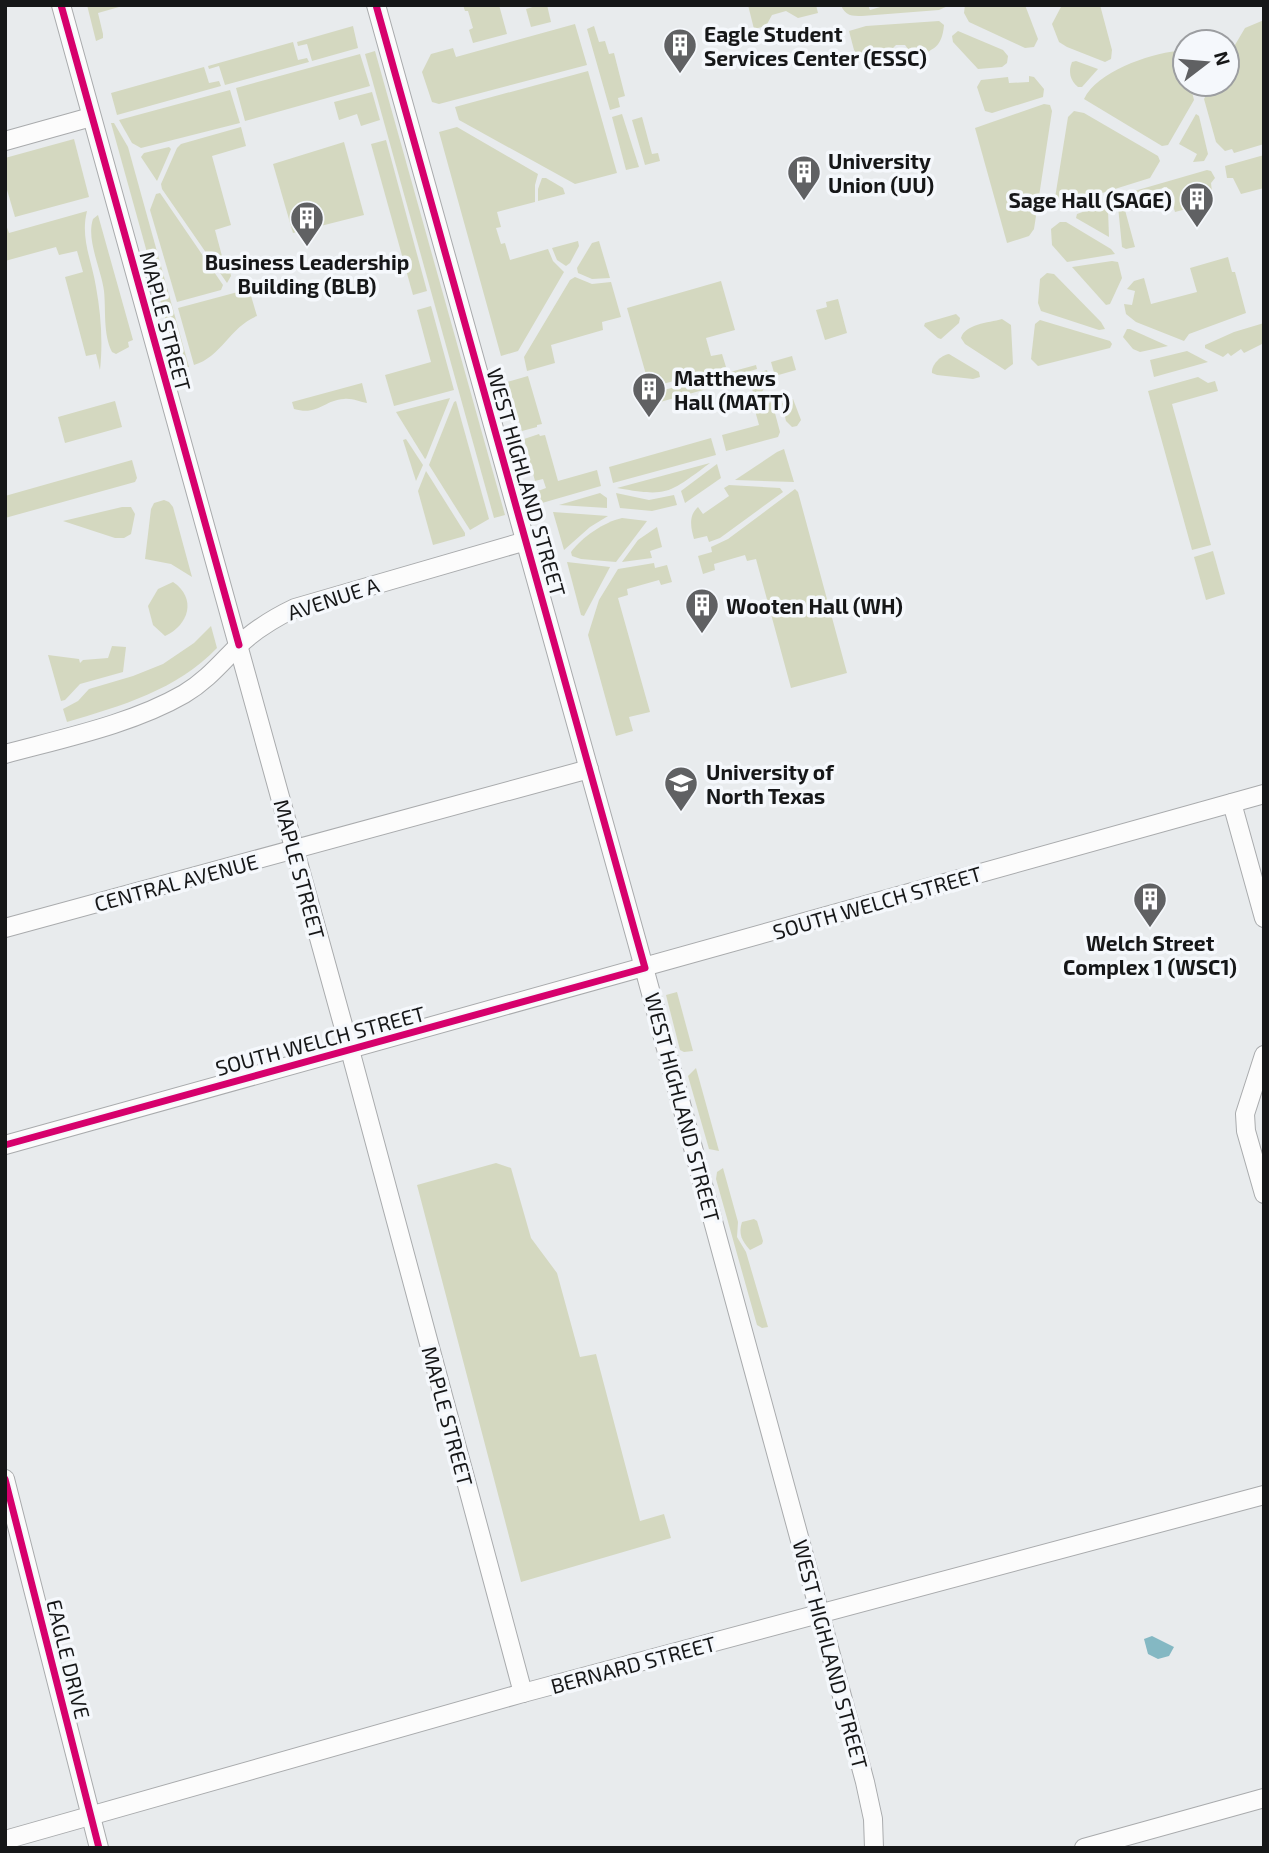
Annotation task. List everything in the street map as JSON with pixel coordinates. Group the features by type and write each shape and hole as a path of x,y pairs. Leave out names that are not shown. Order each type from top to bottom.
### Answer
{"street":[{"name":"MAPLE STREET","path":"61,5 295,849 523,1693"},
{"name":"WEST HIGHLAND STREET","path":"376,5 645,968 820,1614 865,1782 873,1819 874,1848"},
{"path":"5,141 92,117"},
{"name":"AVENUE A","path":"5,754 91,730 163,705 209,677 239,645 274,618 295,608 526,541"},
{"name":"CENTRAL AVENUE","path":"5,928 589,769"},
{"name":"SOUTH WELCH STREET","path":"5,1145 1264,794"},
{"path":"1233,803 1264,918"},
{"path":"1264,1055 1245,1114 1246,1131 1264,1194"},
{"name":"EAGLE DRIVE","path":"5,1479 100,1848"},
{"name":"BERNARD STREET","path":"5,1840 523,1693 1264,1495"},
{"path":"1084,1848 1264,1798"}],"green space":[{"path":"87,5 126,5 98,13 103,38 96,41"},
{"path":"463,5 499,5 507,34 473,43 469,30 473,28 468,11 465,11"},
{"path":"547,5 551,22 531,27 526,9"},
{"path":"748,5 816,5 818,13 798,18 786,11 772,15 766,26 754,29"},
{"path":"841,5 868,5 870,10 887,5 950,5 939,10 855,16 849,15"},
{"path":"965,5 1025,5 1038,39 1034,47 1025,48 969,22 964,13"},
{"path":"1062,5 1100,5 1112,50 1111,59 1105,62 1059,42 1052,24"},
{"path":"1264,20 1264,144 1234,153 1232,149 1225,151 1216,142 1204,99 1241,98 1241,35 1245,28"},
{"path":"939,21 944,25 943,32 939,43 932,50 914,57 905,45 896,45 890,57 882,61 859,57 854,50 849,31 866,26"},
{"path":"575,24 587,65 439,104 432,102 422,72 431,54 453,48 456,57"},
{"path":"353,26 358,48 312,61 307,44 298,46 297,42"},
{"path":"594,26 599,42 605,41 609,54 614,53 625,96 618,98 620,107 610,110 587,29"},
{"path":"958,31 1003,50 1008,56 1007,63 1002,67 978,69 953,42 952,36"},
{"path":"293,42 298,60 307,58 309,62 225,85 219,66 209,69 208,66"},
{"path":"375,51 505,515 494,518 365,54"},
{"path":"1171,52 1171,98 1194,100 1168,145 1162,146 1084,99 1091,89 1111,73 1152,56"},
{"path":"360,54 370,86 245,121 236,88"},
{"path":"1072,62 1098,69 1082,87 1075,85 1070,76"},
{"path":"204,67 209,83 219,81 221,86 117,115 111,93"},
{"path":"588,71 617,173 575,184 459,120 455,107"},
{"path":"1029,76 1034,77 1044,89 1043,97 992,113 985,111 977,87 981,80 1008,77 1009,83 1029,82"},
{"path":"230,90 240,123 141,148 132,143 119,120"},
{"path":"372,92 380,120 361,126 357,114 339,120 334,102"},
{"path":"1044,104 1050,105 1052,111 1034,229 1029,236 1007,243 975,128"},
{"path":"1074,111 1084,113 1158,156 1160,161 1150,178 1102,193 1063,210 1056,209 1055,198 1068,117"},
{"path":"622,114 639,167 626,170 612,117"},
{"path":"1196,114 1199,116 1208,154 1204,161 1193,162 1197,154 1179,144"},
{"path":"642,117 652,154 658,153 660,161 645,165 632,120"},
{"path":"111,123 114,123 128,147 189,367 183,368 178,364"},
{"path":"241,127 246,146 212,156 231,225 215,230 226,271 230,270 231,276 227,283 161,184 181,144"},
{"path":"457,127 538,174 535,202 497,212 501,227 496,228 501,244 505,243 510,260 548,249 553,261 564,272 518,351 501,356 439,132"},
{"path":"74,139 89,197 15,217 5,183 5,158"},
{"path":"386,140 427,291 413,295 371,144"},
{"path":"344,142 364,215 293,233 273,164"},
{"path":"169,147 171,149 157,181 141,157 144,153"},
{"path":"1264,155 1264,188 1241,194 1233,178 1227,178 1225,166"},
{"path":"1211,171 1215,178 1211,183 1213,202 1175,212 1167,187 1122,199 1135,247 1122,247 1117,196"},
{"path":"542,178 563,188 565,194 538,201"},
{"path":"160,193 223,285 221,290 177,302 150,210 156,194"},
{"path":"1102,205 1108,210 1109,237 1076,218 1077,214"},
{"path":"87,211 86,240 100,318 100,370 96,354 86,356 65,277 83,272 77,251 59,255 56,247 5,261 5,222 9,233"},
{"path":"98,215 133,340 128,342 129,347 116,354 112,352 107,338 104,291 91,236 93,219"},
{"path":"1060,222 1066,222 1115,254 1067,262 1052,245 1051,229"},
{"path":"578,241 579,246 570,263 566,266 557,260 552,248"},
{"path":"599,241 610,278 592,279 578,273 577,268 592,243"},
{"path":"1228,257 1246,313 1189,334 1184,341 1136,322 1126,314 1124,304 1132,305 1135,291 1127,289 1134,281 1144,278 1151,304 1197,292 1190,268"},
{"path":"1118,262 1122,278 1110,304 1106,305 1072,267"},
{"path":"1047,273 1054,274 1105,329 1099,330 1041,311 1038,303 1040,279"},
{"path":"575,277 592,284 611,282 621,317 602,322 603,330 551,345 555,363 527,371 524,357 570,280"},
{"path":"721,281 735,330 706,338 711,356 722,354 726,367 659,385 649,385 627,308"},
{"path":"249,289 257,316 240,327 212,355 194,365 178,308"},
{"path":"838,299 847,333 825,340 816,310 827,307 826,302"},
{"path":"431,306 454,390 394,406 385,375 431,362 417,310"},
{"path":"956,314 960,318 959,323 941,339 924,326 925,323"},
{"path":"1002,319 1011,325 1013,364 1005,370 965,344 961,338 963,333 972,327"},
{"path":"1040,320 1110,341 1112,344 1110,348 1038,366 1031,359 1035,324"},
{"path":"1264,323 1264,343 1244,353 1241,349 1231,356 1228,353 1223,357 1205,348 1205,345 1234,332"},
{"path":"1127,329 1168,346 1140,352 1133,349 1123,337"},
{"path":"1187,351 1208,362 1154,377 1150,360"},
{"path":"949,354 979,372 980,377 973,379 932,373 937,361"},
{"path":"792,356 796,370 775,376 771,362"},
{"path":"756,365 757,369 744,373 746,378 653,404 653,393"},
{"path":"767,370 771,383 765,385 761,395 754,397 749,375"},
{"path":"528,376 542,424 522,431 507,382"},
{"path":"1198,377 1208,383 1215,381 1218,391 1172,404 1211,545 1192,550 1148,391"},
{"path":"362,383 367,403 344,399 309,411 294,409 292,402"},
{"path":"450,398 426,458 425,459 396,412"},
{"path":"786,398 793,399 801,420 797,426 792,427 786,421 782,404"},
{"path":"115,401 122,427 65,443 58,417"},
{"path":"456,401 489,519 470,530 429,465"},
{"path":"772,402 780,432 778,437 726,451 722,435 759,425 754,407"},
{"path":"539,434 545,435 558,481 597,470 601,486 542,503 538,491 546,488 543,479 535,481 524,439"},
{"path":"711,438 716,455 613,483 609,467"},
{"path":"406,439 423,465 416,481 403,440"},
{"path":"784,449 794,482 735,480 777,452"},
{"path":"132,460 137,478 135,482 5,518 5,496"},
{"path":"710,463 676,487 667,490 647,492 617,488"},
{"path":"717,464 721,478 685,503 681,491"},
{"path":"426,471 465,536 433,545 418,491"},
{"path":"729,485 780,488 783,492 720,538 709,542 707,536 694,539 691,522 693,514 698,507 703,514 729,496 724,488"},
{"path":"795,489 847,673 791,688 756,559 747,561 745,555 714,564 715,570 703,574 698,556 712,552 711,547 728,539"},
{"path":"600,493 607,498 607,508 559,505"},
{"path":"616,493 649,500 674,495 677,505 652,511 620,508"},
{"path":"164,500 173,507 192,577 171,564 145,559 151,509 154,503"},
{"path":"131,507 135,514 131,534 124,538 115,538 63,521"},
{"path":"553,512 608,516 590,527 564,550"},
{"path":"622,518 647,521 616,562 572,556 571,552 587,536"},
{"path":"657,527 662,547 650,551 652,558 622,562 638,540"},
{"path":"1213,551 1225,594 1206,600 1194,557"},
{"path":"567,562 610,567 584,616 581,615"},
{"path":"654,563 655,568 667,565 672,582 661,585 659,580 627,589 628,595 618,598 650,712 629,717 633,731 616,736 588,635 599,600 618,569"},
{"path":"173,582 181,588 185,596 187,611 180,625 165,636 153,625 148,606 158,589"},
{"path":"211,626 217,648 184,675 128,703 67,722 63,709 78,701 89,689 163,664 194,643"},
{"path":"112,646 126,647 123,672 80,684 61,701 48,655 79,659 80,663 83,660 108,658"},
{"path":"677,992 693,1051 680,1050 666,995"},
{"path":"696,1068 719,1151 709,1149 688,1076"},
{"path":"496,1163 511,1168 531,1238 557,1273 580,1357 596,1354 640,1521 664,1514 671,1538 521,1582 417,1185"},
{"path":"723,1168 738,1222 737,1237 746,1252 768,1327 757,1325 716,1179 717,1172"},
{"path":"754,1219 763,1241 750,1250 741,1237 740,1230 742,1222"}],"water":[{"path":"1152,1636 1174,1647 1169,1656 1158,1659 1148,1654 1144,1639"}],"cycle path":[{"path":"61,5 239,645"},
{"path":"5,1145 645,968 376,5"},
{"path":"5,1479 99,1848"}],"place":[{"name":"Eagle Student Services Center (ESSC)","path":"680,75"},
{"name":"University Union (UU)","path":"804,202"},
{"name":"Sage Hall (SAGE)","path":"1197,229"},
{"name":"Business Leadership Building (BLB)","path":"307,248"},
{"name":"Matthews Hall (MATT)","path":"649,419"},
{"name":"Wooten Hall (WH)","path":"702,635"},
{"name":"University of North Texas","path":"681,813"},
{"name":"Welch Street Complex 1 (WSC1)","path":"1150,929"}]}
